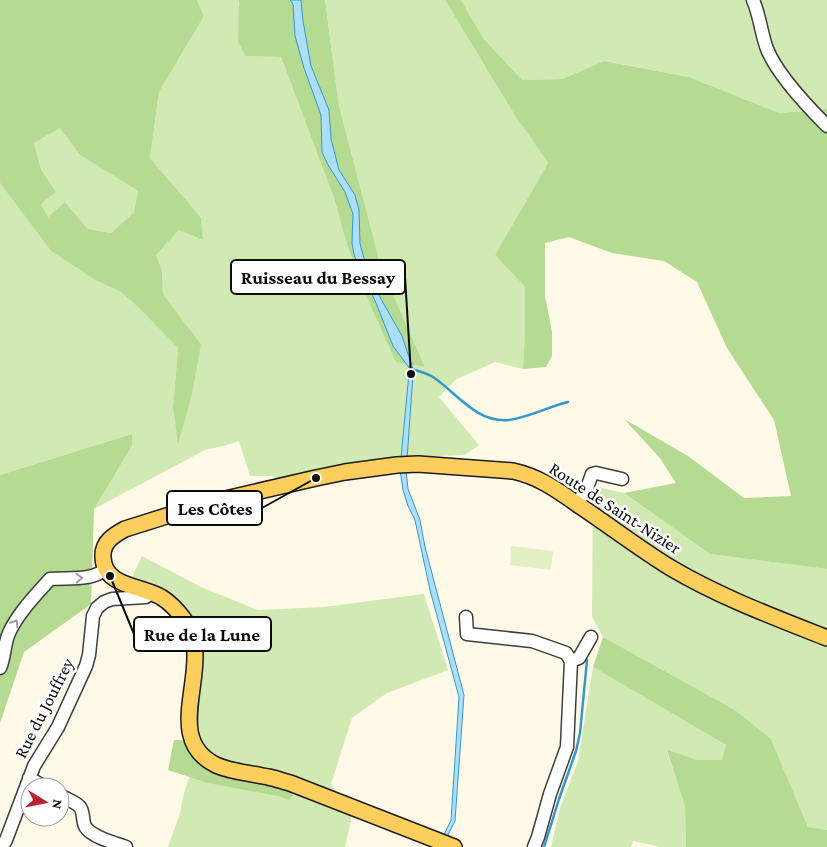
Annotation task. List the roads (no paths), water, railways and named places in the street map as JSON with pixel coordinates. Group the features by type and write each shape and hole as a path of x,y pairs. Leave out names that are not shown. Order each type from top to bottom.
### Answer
{"main road":[{"name":"Route de Saint-Nizier","path":"106,569 103,562 103,552 108,541 115,534 125,529 208,503 345,472 396,465 418,464 512,471 547,483 671,568 707,588 772,617 827,638"},
{"path":"106,569 110,576 119,582 150,592 170,604 189,627 196,653 189,726 193,743 206,758 224,768 271,777 290,783 454,847"}],"street":[{"path":"753,0 766,48 778,70 827,126"},
{"path":"577,504 587,488 592,474 596,473 622,479"},
{"path":"0,668 6,640 16,621 29,602 50,579 85,578 96,575 106,569"},
{"name":"Rue du Jouffrey","path":"29,777 58,727 86,666 97,608 104,602 112,599 146,596 150,592"},
{"path":"466,617 467,634 532,641 566,653 571,662 567,746 534,847"},
{"path":"571,662 579,658 591,637"},
{"path":"70,801 79,806 82,812 83,824 87,830 126,847"},
{"name":"Rue du Jouffrey","path":"2,847 20,802"}],"water":[{"path":"290,0 301,0 311,66 329,110 331,139 339,170 355,195 359,210 360,244 368,272 402,336 413,369 410,369 393,346 354,255 352,243 353,214 345,192 322,152 321,115 295,36 293,4"},
{"path":"409,373 413,375 407,459 401,458"},
{"path":"400,470 406,470 408,489 420,520 425,547 464,695 455,821 446,839 443,837 451,820 459,697 430,590 415,520 403,490"}],"waterway":[{"path":"410,366 411,369 433,377 477,412 497,420 516,419 568,402"},
{"path":"544,847 576,751 580,733 587,660"}],"place":[{"name":"Ruisseau du Bessay","path":"411,374"},
{"name":"Les Côtes","path":"316,478"},
{"name":"Rue de la Lune","path":"110,576"}]}
